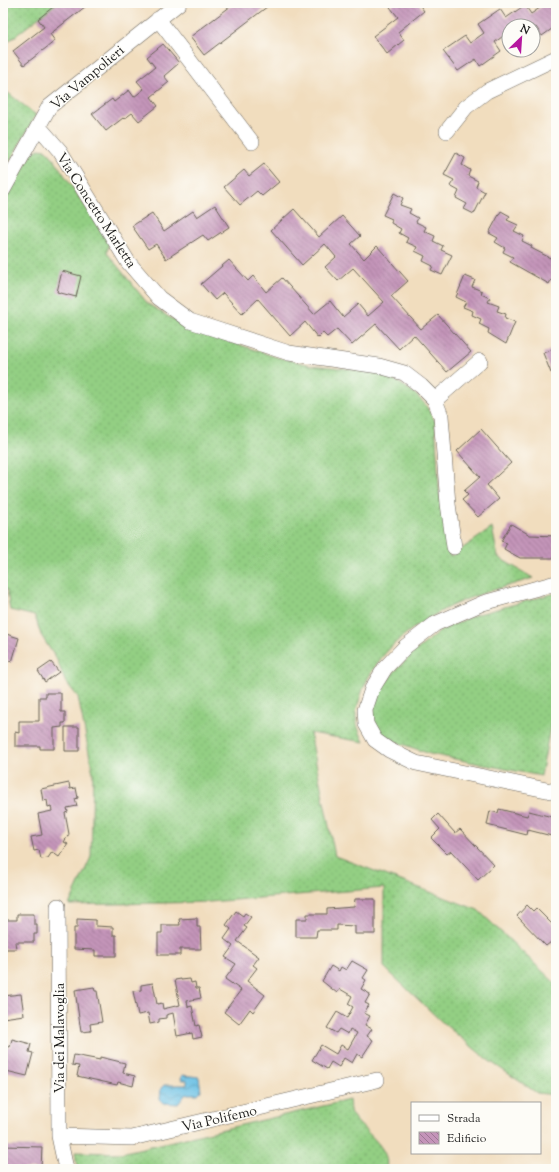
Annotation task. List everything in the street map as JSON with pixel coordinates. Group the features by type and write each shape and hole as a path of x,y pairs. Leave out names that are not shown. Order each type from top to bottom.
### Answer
{"street":[{"name":"Via Vampolieri","path":"3,190 49,107 180,3"},
{"path":"158,19 252,142"},
{"path":"448,131 466,106 487,91 556,58"},
{"name":"Via Concetto Marletta","path":"39,126 60,152 128,262 159,298 190,321 289,353 379,366 404,373 421,386 435,400 441,416 448,504 454,547"},
{"path":"435,400 480,361"},
{"path":"556,583 483,603 435,624 406,646 385,668 372,689 365,710 366,724 375,740 389,750 416,763 556,792"},
{"name":"Via dei Malavoglia","path":"58,906 59,1136 66,1169"},
{"name":"Via Polifemo","path":"59,1136 132,1138 377,1080"}],"green space":[{"path":"3,3 57,3 4,45 3,59"},
{"path":"3,89 36,115 3,173"},
{"path":"39,149 46,150 51,155 109,242 107,253 148,304 172,319 199,331 276,357 311,365 376,373 398,382 413,392 425,404 435,421 439,489 450,557 492,528 498,557 533,578 469,598 428,618 413,628 386,652 375,666 367,681 356,709 356,720 364,742 310,733 335,856 478,910 556,984 556,1095 537,1093 488,1060 443,1023 384,967 384,888 209,902 69,905 91,857 93,773 78,697 65,681 57,660 41,635 35,616 10,610 7,590 3,588 3,204 33,152"},
{"path":"556,593 556,706 554,706 541,776 430,754 385,737 374,722 374,706 381,690 393,673 414,652 442,630 475,615"},
{"path":"349,1100 352,1115 381,1146 387,1161 386,1169 77,1169 75,1152 121,1153"}],"water":[{"path":"182,1075 199,1077 201,1091 198,1094 186,1094 178,1104 163,1103 160,1100 161,1088 164,1085 187,1085 187,1080 181,1080"}],"building":[{"path":"58,3 90,3 50,34 55,41 24,65 13,51 44,27 38,19"},
{"path":"235,3 272,3 204,55 190,37"},
{"path":"395,3 418,3 424,11 398,32 404,40 387,54 373,36 398,17 390,7"},
{"path":"547,3 550,3 553,8 556,6 556,26 542,36 541,18 506,18 525,5 531,14"},
{"path":"500,9 506,18 501,18 501,38 495,42 501,51 480,66 476,59 458,71 443,51 465,36 470,43 484,33 478,24"},
{"path":"163,44 179,63 164,76 169,82 151,97 158,106 139,121 132,113 106,131 92,114 112,99 114,102 129,90 134,97 144,89 137,81 155,67 147,57"},
{"path":"456,153 465,158 462,165 470,170 468,176 478,181 476,187 485,192 474,214 464,209 467,204 456,198 459,191 450,186 454,180 444,175"},
{"path":"264,164 279,182 262,196 257,191 240,205 224,187 244,170 249,176"},
{"path":"394,193 403,198 400,205 411,209 409,213 418,218 416,222 426,227 424,231 435,236 433,241 443,246 441,250 452,255 442,275 431,270 433,266 423,261 425,256 415,251 417,247 406,242 408,238 399,233 401,229 391,223 392,219 383,215"},
{"path":"215,205 229,227 208,241 203,235 166,259 156,244 148,249 132,226 152,213 164,231 193,211 197,217"},
{"path":"294,209 319,237 342,216 360,236 351,244 364,259 377,246 408,281 391,296 421,329 438,315 471,352 447,372 414,335 399,349 376,324 352,345 337,329 327,337 323,333 318,338 305,322 290,336 258,299 242,314 223,293 215,300 201,284 229,260 248,281 253,276 266,292 282,278 314,314 330,301 343,317 358,304 368,316 384,302 353,268 338,281 325,267 336,257 325,244 302,265 271,230"},
{"path":"501,211 510,216 507,220 518,225 514,231 524,236 522,241 532,246 531,248 556,261 556,282 551,280 549,284 510,262 513,257 503,252 505,248 495,242 498,238 489,233"},
{"path":"62,271 81,276 76,297 57,292"},
{"path":"465,276 475,280 472,287 482,291 481,294 490,298 488,302 499,306 497,311 506,314 505,318 515,322 506,344 488,333 489,329 479,324 481,319 472,315 473,311 463,307 466,302 456,297"},
{"path":"556,348 556,371 551,373 543,353"},
{"path":"481,429 511,463 487,485 499,499 478,517 462,500 468,495 464,491 480,477 457,451"},
{"path":"511,524 530,535 556,536 556,558 520,558 504,549 507,543 501,541"},
{"path":"3,633 19,638 12,662 3,659"},
{"path":"51,662 59,672 45,682 38,671"},
{"path":"46,693 61,693 61,712 65,712 65,723 62,723 62,727 54,728 54,749 40,749 40,746 15,746 15,732 19,733 19,721 39,721 39,697 46,697"},
{"path":"65,727 79,727 79,751 65,751"},
{"path":"69,783 70,789 76,788 78,798 75,799 77,806 67,808 68,812 65,813 69,834 64,842 68,844 59,857 52,852 48,858 41,859 39,850 34,851 31,837 42,835 38,814 52,811 51,806 48,807 47,800 43,801 41,789"},
{"path":"499,809 527,816 529,811 556,818 556,837 528,830 527,835 487,825 490,811 498,813"},
{"path":"438,814 455,833 460,829 494,865 478,880 451,851 447,854 431,838 440,829 432,820"},
{"path":"355,899 375,899 375,934 355,934 355,926 337,925 337,930 317,930 316,937 296,937 296,919 307,919 307,914 327,914 327,909 354,907"},
{"path":"527,905 533,911 536,908 556,928 556,946 551,942 546,946 517,916"},
{"path":"236,911 243,916 245,913 251,917 244,926 247,928 237,941 259,957 253,965 257,968 247,981 265,995 253,1012 250,1009 239,1024 224,1012 241,990 225,979 236,964 225,957 233,946 224,939 231,929 226,925"},
{"path":"17,914 34,914 34,924 37,924 37,934 34,934 34,942 15,942 16,949 3,949 3,920 17,920"},
{"path":"197,918 197,927 200,927 201,949 180,949 180,955 158,955 158,933 162,933 162,925 180,925 179,919"},
{"path":"77,919 96,920 96,926 113,927 113,935 116,935 116,956 95,956 95,950 74,949 74,928 77,928"},
{"path":"352,961 368,970 363,978 366,980 361,989 370,994 365,1003 369,1005 364,1013 370,1016 365,1025 372,1029 367,1036 373,1040 362,1057 357,1054 352,1063 344,1058 339,1067 331,1062 327,1069 312,1060 321,1045 336,1054 341,1045 348,1049 357,1033 350,1029 348,1034 339,1029 336,1033 327,1028 337,1012 347,1018 353,1007 348,1004 352,996 340,989 337,993 322,981 331,966 339,971 341,967 346,970"},
{"path":"190,979 191,983 195,982 196,988 199,988 201,998 187,1001 188,1007 192,1006 196,1026 199,1025 202,1037 193,1039 192,1033 177,1036 173,1013 166,1015 166,1018 159,1019 159,1022 150,1024 148,1013 138,1015 133,991 141,990 141,985 153,983 157,1004 162,1003 163,1009 180,1005 175,980"},
{"path":"94,987 95,991 97,991 102,1022 90,1024 91,1031 81,1032 75,990"},
{"path":"21,994 24,1015 3,1018 3,996"},
{"path":"12,1039 31,1044 29,1052 33,1053 27,1076 6,1071 5,1074 3,1074 3,1045 10,1047"},
{"path":"74,1055 100,1060 100,1057 125,1063 123,1073 135,1076 133,1086 118,1082 117,1085 77,1076 79,1066 72,1065"},
{"path":"3,1146 42,1147 41,1169 3,1169"}]}
